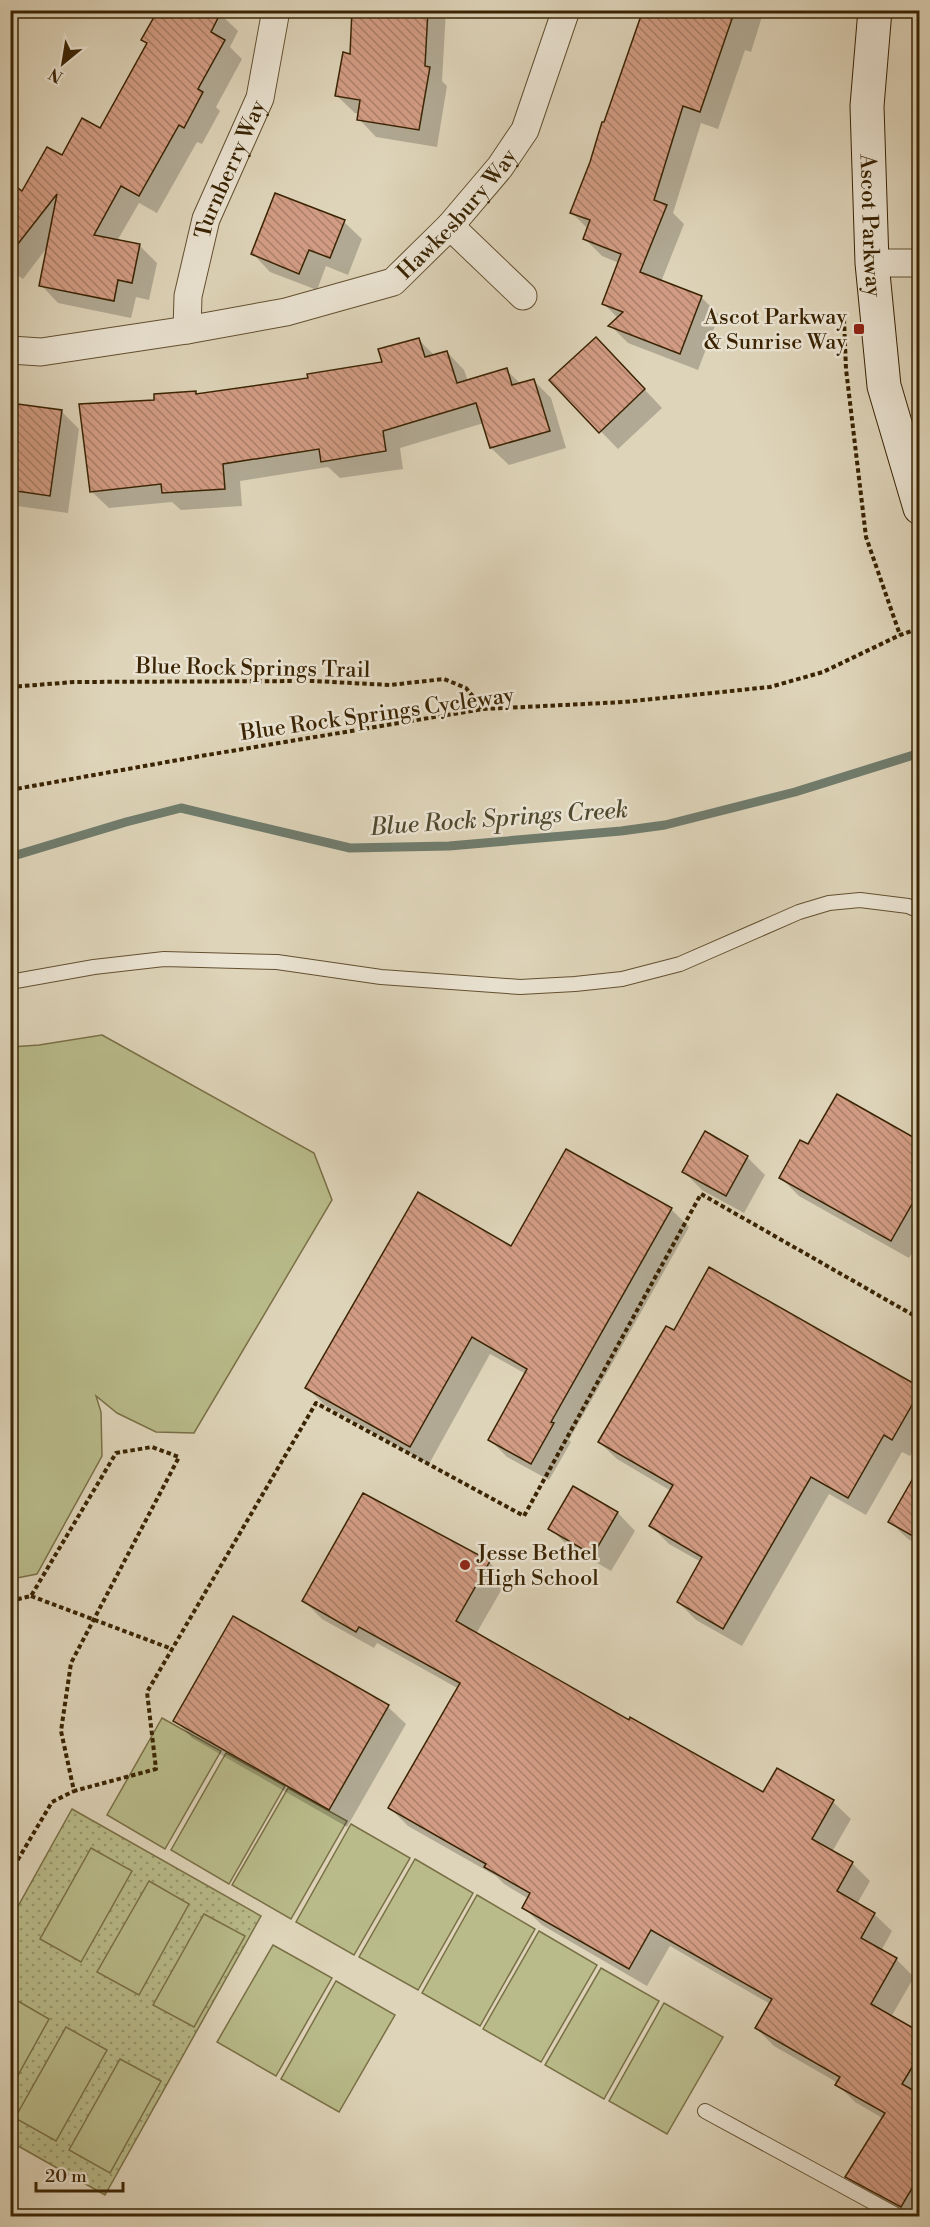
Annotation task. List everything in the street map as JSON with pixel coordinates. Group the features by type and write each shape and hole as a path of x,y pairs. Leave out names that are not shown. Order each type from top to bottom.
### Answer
{"main road":[{"name":"Ascot Parkway","path":"874,10 867,106 872,263 876,307 884,386 920,508"}],"street":[{"name":"Turnberry Way","path":"187,330 188,296 206,219 260,98 276,10"},
{"name":"Hawkesbury Way","path":"10,350 41,352 187,330 286,312 393,282 450,226 500,167 525,130 567,10"},
{"path":"450,226 523,296"},
{"path":"872,263 920,263"}],"lane":[{"path":"10,982 94,967 164,959 276,962 381,977 520,987 575,984 622,979 680,964 799,912 829,903 860,900 908,906 920,911"},
{"path":"705,2111 898,2217"}],"path":[{"path":"876,307 843,316 846,369 866,537 900,635"},
{"name":"Blue Rock Springs Cycleway","path":"10,790 483,709 624,702 770,687 823,672 900,635 920,628"},
{"name":"Blue Rock Springs Trail","path":"10,687 97,682 313,681 390,685 444,679 466,688 483,709"},
{"path":"10,1873 52,1802 74,1791 156,1769 147,1692 316,1403 524,1516 701,1194 920,1319"},
{"path":"31,1596 116,1453 152,1447 179,1457 71,1663 61,1731 74,1791"},
{"path":"10,1601 31,1596 172,1649"}],"green space":[{"path":"102,1035 314,1153 332,1200 194,1433 156,1432 117,1413 96,1396 101,1412 102,1456 37,1574 17,1578 10,1575 11,1047"},
{"path":"162,1718 221,1751 165,1849 107,1815"},
{"path":"226,1753 285,1786 229,1884 171,1850"},
{"path":"288,1788 347,1821 291,1919 232,1885"},
{"path":"72,1809 261,1916 105,2195 11,2142 11,1919"},
{"path":"351,1824 410,1858 354,1955 296,1922"},
{"path":"91,1848 132,1871 81,1962 40,1939"},
{"path":"415,1859 473,1893 418,1990 359,1957"},
{"path":"149,1881 189,1904 139,1995 97,1972"},
{"path":"477,1895 535,1929 480,2026 422,1993"},
{"path":"204,1914 245,1936 194,2027 153,2005"},
{"path":"539,1931 597,1965 541,2062 483,2029"},
{"path":"273,1945 332,1978 276,2076 217,2042"},
{"path":"601,1968 659,2001 604,2099 545,2065"},
{"path":"336,1981 395,2015 339,2112 281,2079"},
{"path":"11,1997 49,2019 11,2088"},
{"path":"664,2003 723,2037 667,2134 609,2101"},
{"path":"66,2027 107,2050 56,2141 15,2118"},
{"path":"120,2059 161,2081 110,2173 69,2150"}],"building":[{"path":"158,10 222,10 211,32 225,40 198,89 203,92 184,128 179,125 139,196 121,186 94,235 140,244 132,283 118,280 114,301 39,286 57,194 10,254 10,182 22,191 47,147 62,155 82,118 100,128 147,43 141,40"},
{"path":"352,10 428,10 425,66 430,67 419,130 357,120 360,100 335,96 343,52 350,54"},
{"path":"643,10 735,10 700,112 683,106 654,200 667,205 640,272 702,296 680,354 608,326 623,312 602,304 621,254 583,239 590,220 570,213"},
{"path":"275,193 345,220 330,258 309,250 299,274 251,254"},
{"path":"596,337 645,389 599,433 549,380"},
{"path":"419,338 425,357 447,351 457,383 507,368 512,385 534,379 550,431 490,448 476,403 383,431 386,451 321,462 319,449 223,464 225,489 162,493 161,484 90,492 79,404 154,400 154,394 196,391 196,394 308,378 307,374 382,362 378,349"},
{"path":"10,403 62,410 50,496 10,490"},
{"path":"837,1094 920,1141 920,1190 891,1241 779,1178 800,1140 808,1144"},
{"path":"705,1131 748,1156 726,1196 682,1172"},
{"path":"566,1149 672,1208 551,1422 554,1423 531,1464 488,1440 527,1369 472,1337 410,1447 305,1388 418,1192 511,1246"},
{"path":"709,1267 920,1387 920,1391 892,1440 884,1435 848,1498 811,1477 723,1629 677,1602 702,1557 649,1526 673,1485 598,1442 666,1326 674,1330"},
{"path":"920,1466 920,1540 888,1522"},
{"path":"573,1486 618,1512 593,1555 548,1529"},
{"path":"363,1493 490,1561 456,1621 629,1720 630,1717 763,1792 777,1768 834,1800 812,1839 853,1862 837,1891 875,1913 861,1938 897,1958 871,2004 920,2032 920,2054 902,2084 920,2094 920,2175 901,2207 845,2177 885,2113 835,2085 840,2077 755,2028 772,1999 651,1930 629,1969 522,1908 530,1893 484,1867 486,1864 388,1808 460,1683 359,1627 356,1632 302,1601"},
{"path":"233,1616 389,1705 329,1810 173,1721"}],"waterway":[{"name":"Blue Rock Springs Creek","path":"10,857 181,808 350,848 449,846 621,831 665,825 795,792 920,753"}],"place":[{"name":"Ascot Parkway & Sunrise Way","path":"859,329"},
{"name":"Jesse Bethel High School","path":"465,1565"}]}
